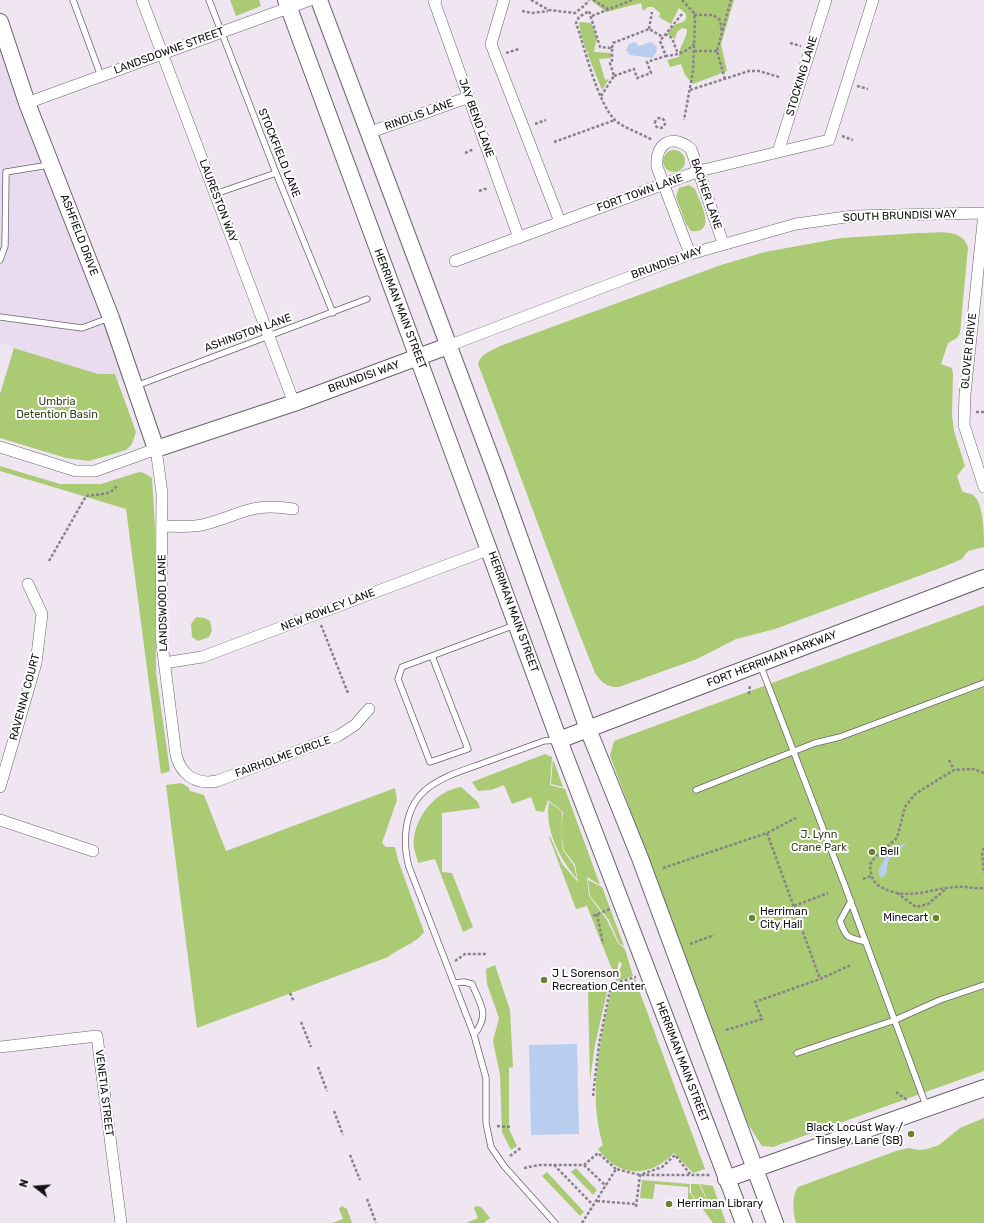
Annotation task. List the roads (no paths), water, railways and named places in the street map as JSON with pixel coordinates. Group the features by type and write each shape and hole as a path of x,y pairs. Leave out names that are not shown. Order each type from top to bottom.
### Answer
{"main road":[{"path":"319,0 496,472 588,729 640,858 754,1170 775,1223"},
{"name":"HERRIMAN MAIN STREET","path":"288,4 518,624 719,1177 744,1223"},
{"name":"ASHFIELD DRIVE","path":"0,22 7,50 111,318 156,449"},
{"name":"BRUNDISI WAY","path":"156,449 294,403 448,346"},
{"name":"FORT HERRIMAN PARKWAY","path":"559,740 760,662 984,578"},
{"path":"719,1177 754,1170 984,1088"}],"street":[{"name":"LAURESTON WAY","path":"142,0 161,54 294,403"},
{"name":"LANDSDOWNE STREET","path":"27,103 221,32 288,4 310,0"},
{"name":"JAY BEND LANE","path":"436,0 434,0 519,238"},
{"path":"504,0 490,44 560,222"},
{"name":"STOCKING LANE","path":"778,152 826,0"},
{"name":"FORT TOWN LANE","path":"455,261 698,171 829,140 873,0"},
{"name":"RINDLIS LANE","path":"368,133 469,97"},
{"name":"BACHER LANE","path":"690,254 657,167 656,156 661,146 667,142 674,140 691,149 723,243"},
{"name":"SOUTH BRUNDISI WAY","path":"723,243 796,224 853,216 984,213"},
{"name":"GLOVER DRIVE","path":"983,482 964,425 965,394 980,297 984,213"},
{"name":"BRUNDISI WAY","path":"448,346 690,254 723,243"},
{"name":"BRUNDISI WAY","path":"0,447 76,471 95,471 156,449"},
{"name":"LANDSWOOD LANE","path":"156,449 162,493 161,636 176,755 180,768 188,776"},
{"path":"162,526 204,525 254,507 273,505 293,509"},
{"name":"NEW ROWLEY LANE","path":"164,663 202,657 490,549"},
{"name":"RAVENNA COURT","path":"0,787 36,663 42,614 28,584"},
{"name":"FAIRHOLME CIRCLE","path":"188,776 204,782 217,781 338,736 355,725 368,709"},
{"path":"0,820 93,851"},
{"name":"VENETIA STREET","path":"0,1047 97,1036 121,1223"}],"lane":[{"path":"73,0 101,76"},
{"name":"STOCKFIELD LANE","path":"209,0 276,173 333,313"},
{"path":"0,173 51,165"},
{"path":"0,260 5,246 6,172"},
{"path":"215,194 276,173"},
{"name":"ASHINGTON LANE","path":"135,386 367,299"},
{"path":"0,317 82,328 111,318"},
{"path":"432,656 468,749 430,762 398,679 402,666 518,624"},
{"path":"760,662 851,901 927,1109"},
{"path":"696,790 794,753 815,743 840,737 984,683"},
{"path":"555,1223 504,1166 491,1147 486,1123 486,1078 474,1036 405,855 404,843 410,814 427,789 444,778 544,741 559,740"},
{"path":"851,901 840,921 845,934 849,938 866,942"},
{"path":"454,983 464,982 472,984 483,1013 484,1020 474,1036"},
{"path":"797,1053 895,1020 940,1000 984,984"}],"water":[{"path":"635,42 639,46 651,42 657,47 656,53 652,58 630,55 626,50 629,44"},
{"path":"906,842 890,858 886,875 881,878 878,871 887,854"},
{"path":"577,1044 579,1134 531,1135 529,1045"}],"place":[{"name":"Bell","path":"872,852"},
{"name":"Herriman City Hall","path":"752,918"},
{"name":"Minecart","path":"936,918"},
{"name":"J L Sorenson Recreation Center","path":"544,980"},
{"name":"Black Locust Way / Tinsley Lane (SB)","path":"911,1134"},
{"name":"Herriman Library","path":"669,1204"}],"park label":[{"name":"Umbria Detention Basin","path":"57,408"},
{"name":"J. Lynn Crane Park","path":"819,841"}]}
